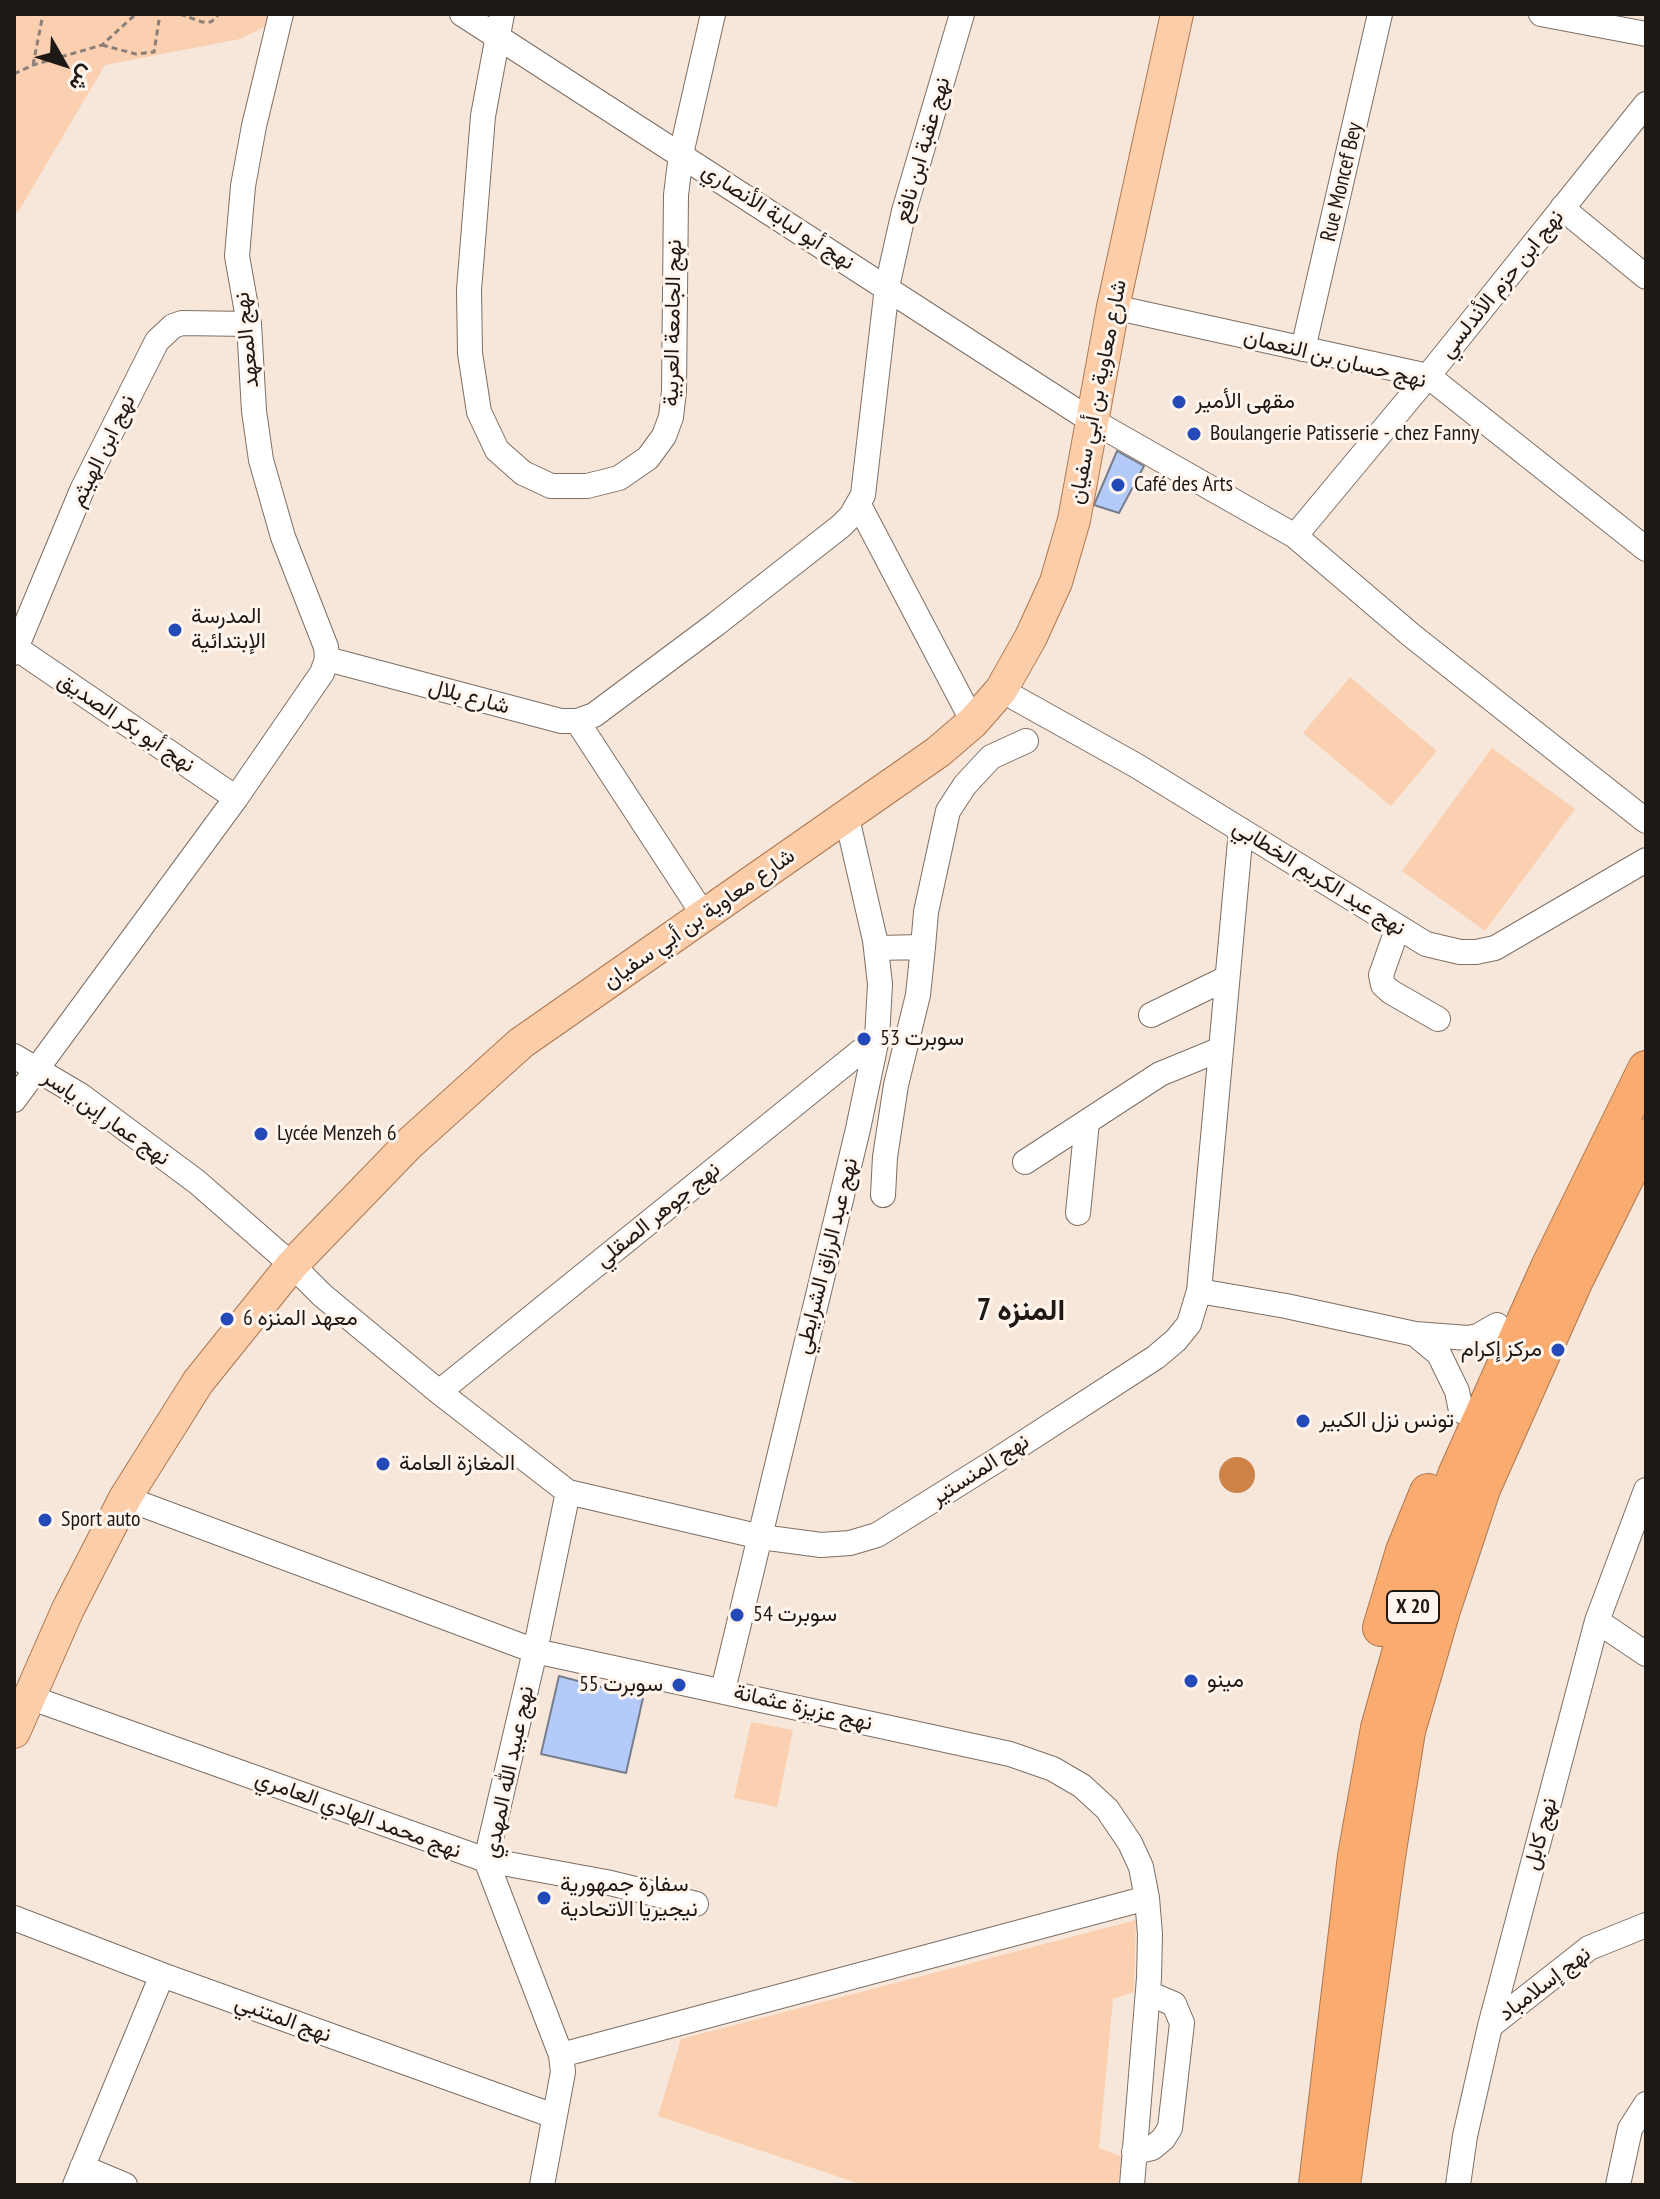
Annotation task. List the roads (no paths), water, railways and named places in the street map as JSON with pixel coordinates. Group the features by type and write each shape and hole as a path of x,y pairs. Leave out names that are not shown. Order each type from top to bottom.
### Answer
{"highway":[{"path":"1356,1856 1376,1647 1404,1551 1497,1325 1639,1082"},
{"name":"X 20","path":"1342,2185 1365,1908 1356,1856 1379,1728 1413,1607 1456,1475 1549,1267 1639,1082"},
{"name":"X 20","path":"1317,2185 1365,1908 1407,1731 1442,1610 1482,1489 1575,1280 1646,1137"},
{"path":"1299,2185 1313,2064 1365,1908"},
{"path":"1360,2185 1375,2066 1365,1908"}],"main road":[{"name":"شارع معاوية بن أبي سفيان","path":"14,1732 68,1609 125,1498 198,1382 292,1265 410,1143 521,1043 938,752 973,722 1001,690 1031,637 1056,582 1074,520 1113,307 1177,14"}],"street":[{"name":"نهج المعهد","path":"281,14 254,126 238,221 237,256 249,324 254,411 261,460 283,537 326,647 327,659"},
{"name":"نهج أبو لبابة الأنصاري","path":"462,14 499,25 681,154 1093,421 1295,536 1411,635 1646,821"},
{"name":"نهج الجامعة العربية","path":"499,25 483,116 469,290 470,353 479,412 497,450 523,473 551,486 587,486 619,478 648,458 667,427 674,391 676,195 681,154 713,14"},
{"name":"نهج عقبة ابن نافع","path":"887,287 904,211 962,14"},
{"name":"Rue Moncef Bey","path":"1303,349 1380,14"},
{"path":"1541,14 1646,34"},
{"name":"نهج ابن حزم الأندلسي","path":"1295,536 1646,104"},
{"path":"1562,208 1646,277"},
{"path":"703,914 577,721 594,715 716,624 841,526 859,505 863,495 887,287"},
{"name":"نهج حسان بن النعمان","path":"1113,307 1428,376 1646,549"},
{"name":"نهج ابن الهيثم","path":"15,651 82,490 157,341 173,326 182,323 249,324"},
{"path":"859,505 973,722"},
{"name":"نهج أبو بكر الصديق","path":"15,651 236,798"},
{"path":"14,1100 236,798 322,673 327,659"},
{"name":"شارع بلال","path":"327,659 561,721 577,721"},
{"name":"نهج عبد الكريم الخطابي","path":"1001,690 1137,766 1426,944 1460,952 1495,948 1646,860"},
{"path":"883,1195 885,1157 896,1085 918,995 926,912 948,811 965,785 991,757 1026,741"},
{"name":"نهج عبد الرزاق الشرايطي","path":"723,1690 858,1129 877,1038 880,984 876,948 847,818"},
{"name":"نهج المنستير","path":"292,1265 322,1295 439,1392 568,1492 761,1537 821,1545 850,1543 877,1535 1156,1357 1189,1324 1199,1291 1241,830"},
{"path":"1398,927 1381,975 1383,985 1438,1019"},
{"path":"876,948 923,947"},
{"path":"1151,1015 1227,978"},
{"name":"نهج جوهر الصقلي","path":"439,1392 877,1038"},
{"path":"1025,1162 1160,1074 1221,1049"},
{"name":"نهج عمار إبن ياسر","path":"14,1056 80,1095 197,1182 292,1265"},
{"path":"1078,1213 1087,1122"},
{"path":"1199,1291 1415,1334 1468,1338 1497,1325"},
{"path":"1415,1334 1439,1354 1457,1391 1461,1411"},
{"name":"نهج كابل","path":"1458,2185 1465,2136 1490,2026 1597,1621 1646,1490"},
{"name":"نهج عبيد الله المهدي","path":"542,2185 563,2072 561,2055 486,1860 568,1492"},
{"name":"نهج عزيزة عثمانة","path":"125,1498 535,1651 1010,1754 1053,1769 1082,1786 1107,1809 1130,1843 1141,1867 1147,1898 1150,1934 1148,1993 1132,2185"},
{"path":"1597,1621 1646,1654"},
{"name":"نهج محمد الهادي العامري","path":"29,1697 486,1860 606,1882 696,1904"},
{"path":"561,2055 1147,1898"},
{"name":"نهج المتنبي","path":"14,1918 162,1975 554,2116"},
{"name":"نهج إسلامباد","path":"1490,2026 1589,1948 1646,1925"},
{"path":"125,2185 78,2176 162,1975"},
{"path":"1134,2152 1152,2148 1170,2128 1182,2023 1174,2004 1148,1993"},
{"path":"1618,2185 1630,2129 1646,2104"}],"place":[{"name":"مقهى الأمير","path":"1179,402"},
{"name":"Boulangerie Patisserie - chez Fanny","path":"1194,434"},
{"name":"Café des Arts","path":"1118,485"},
{"name":"المدرسة الإبتدائية","path":"175,630"},
{"name":"سوبرت 53","path":"864,1039"},
{"name":"Lycée Menzeh 6","path":"261,1134"},
{"name":"معهد المنزه 6","path":"227,1319"},
{"name":"مركز إكرام","path":"1558,1350"},
{"name":"تونس نزل الكبير","path":"1303,1421"},
{"name":"المغازة العامة","path":"383,1464"},
{"name":"Sport auto","path":"45,1520"},
{"name":"سوبرت 54","path":"737,1615"},
{"name":"مينو","path":"1191,1681"},
{"name":"سوبرت 55","path":"679,1685"},
{"name":"سفارة جمهورية نيجيريا الاتحادية","path":"544,1898"}],"district":[{"name":"المنزه 7","path":"1021,1311"}]}
